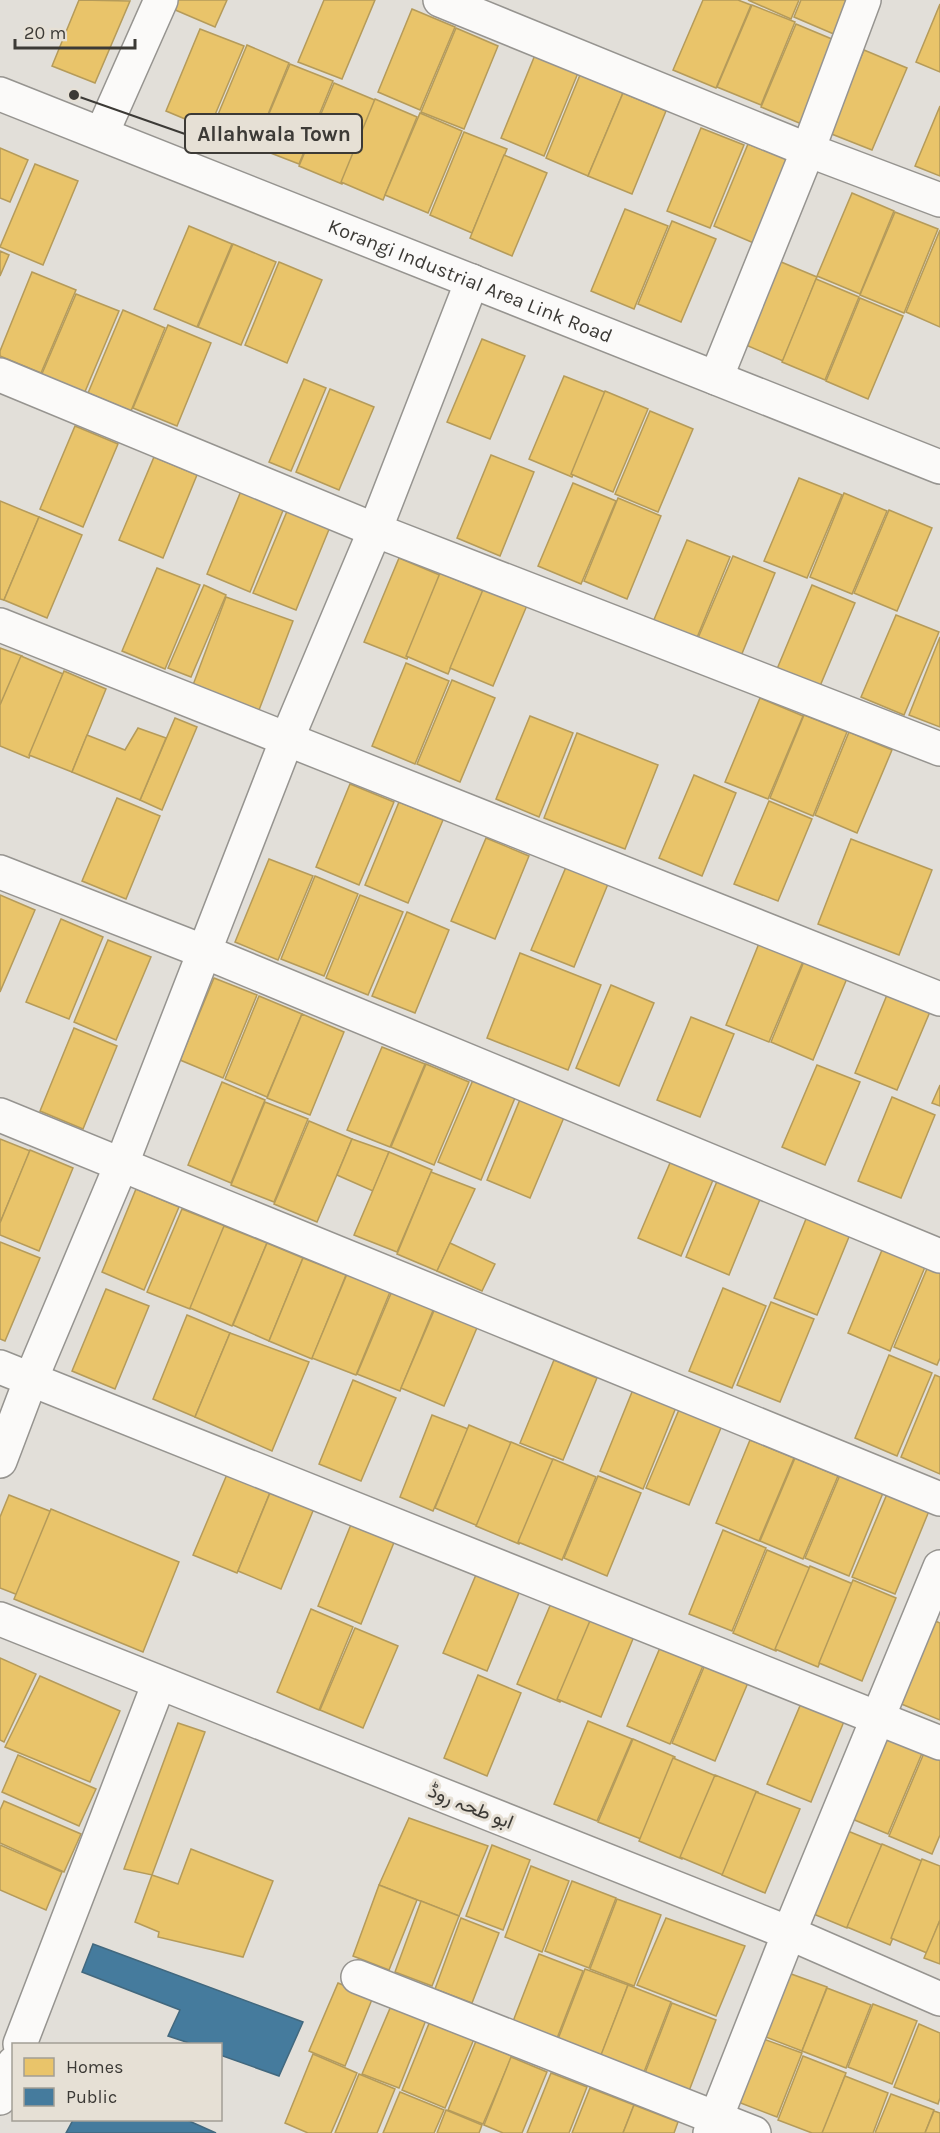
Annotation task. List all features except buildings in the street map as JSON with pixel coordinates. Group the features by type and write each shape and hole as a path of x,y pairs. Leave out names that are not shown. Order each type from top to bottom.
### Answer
{"street":[{"path":"102,133 161,0"},
{"path":"440,0 808,150 940,200"},
{"path":"716,378 808,150 864,0"},
{"name":"Korangi Industrial Area Link Road","path":"0,94 940,467"},
{"path":"0,1461 31,1379 122,1163 287,739 375,530 472,281"},
{"path":"0,375 375,530 940,749"},
{"path":"0,625 940,999"},
{"path":"0,872 205,952 940,1256"},
{"path":"0,1115 940,1499"},
{"path":"0,1366 940,1743"},
{"path":"713,2126 789,1933 940,1567"},
{"name":"ابو طحہ روڈ","path":"0,1619 789,1933 940,1999"},
{"path":"21,2043 159,1683"},
{"path":"358,1977 713,2126 754,2133"},
{"path":"0,2098 12,2068"}],"place":[{"name":"Allahwala Town","path":"74,95"}]}
